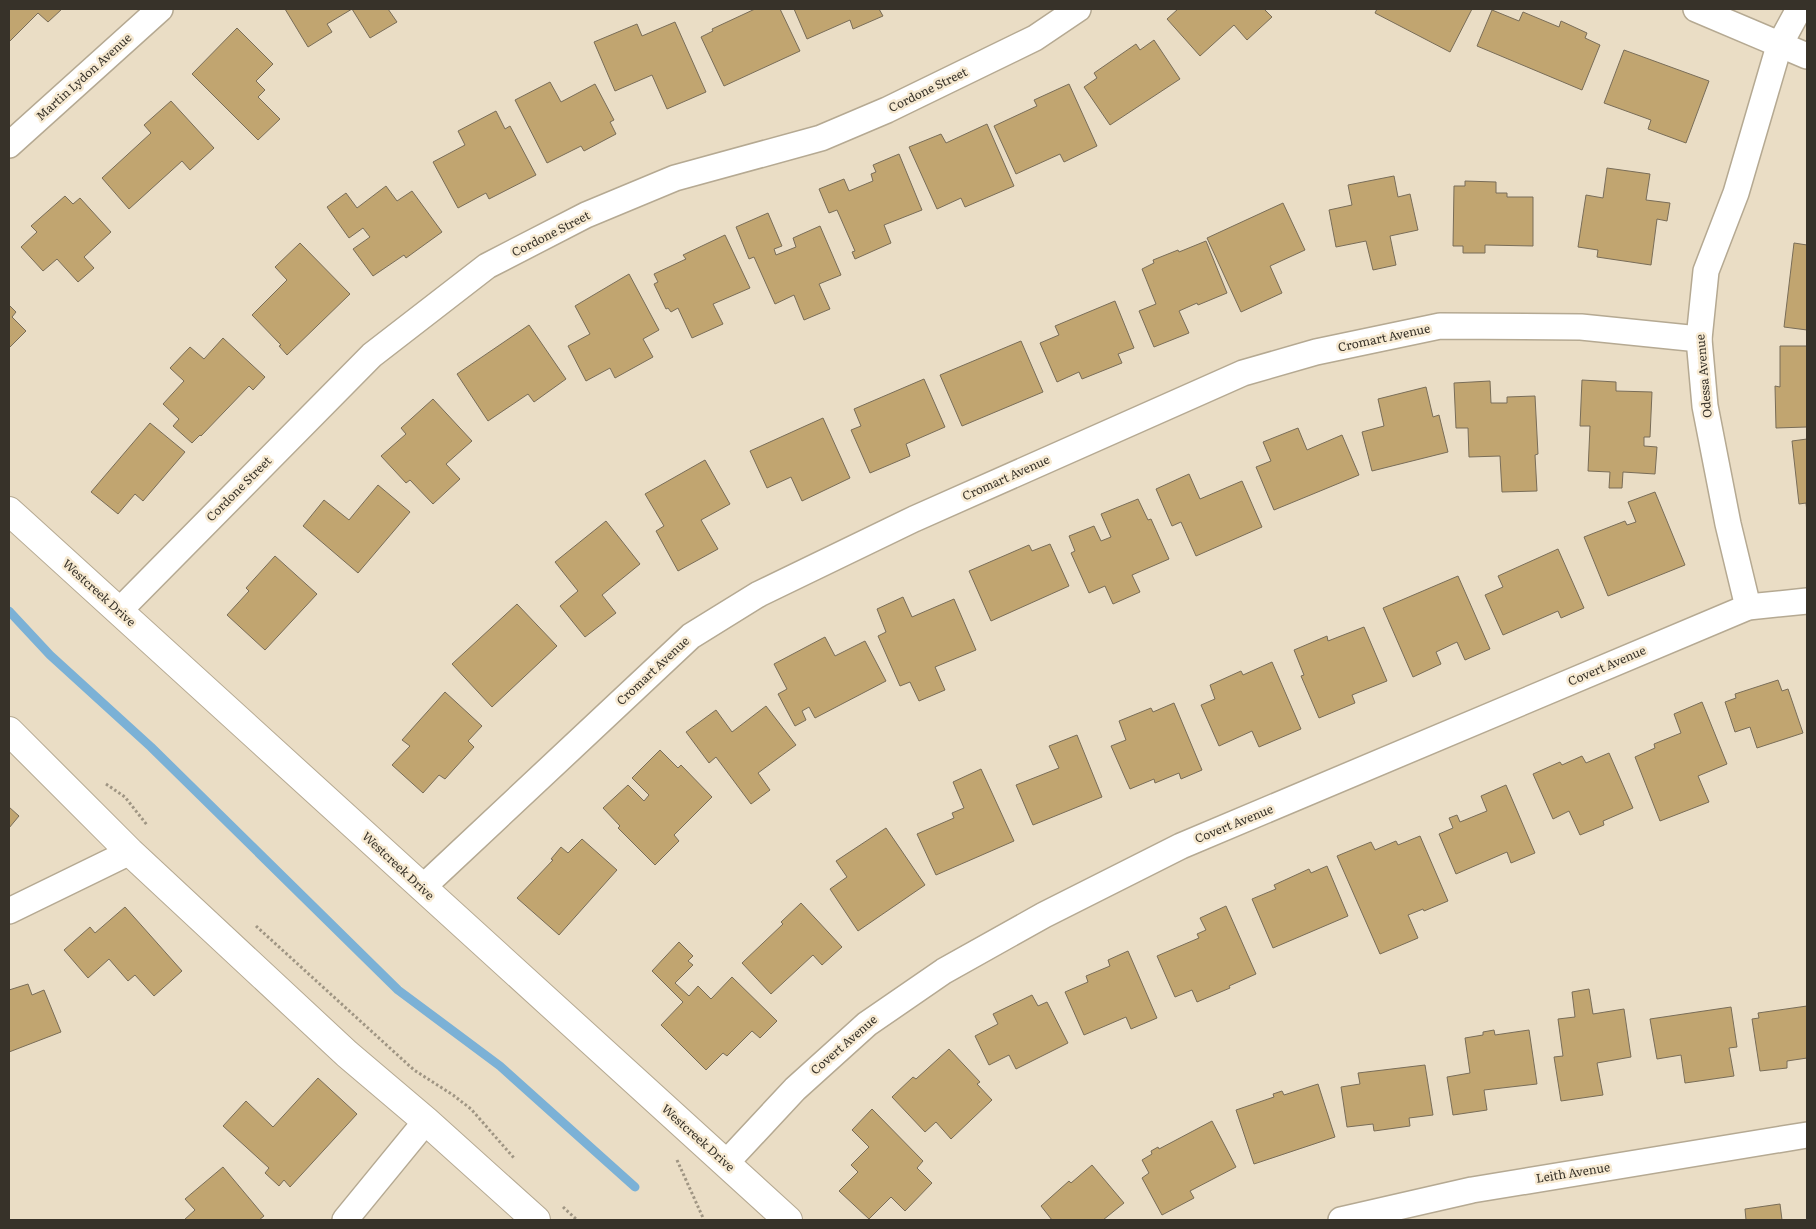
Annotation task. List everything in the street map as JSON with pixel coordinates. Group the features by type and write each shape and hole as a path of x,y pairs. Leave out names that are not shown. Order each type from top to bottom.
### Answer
{"street":[{"name":"Martin Lydon Avenue","path":"9,145 160,9"},
{"name":"Cordone Street","path":"119,610 372,355 487,266 586,215 675,178 821,138 888,110 1035,38 1078,9"},
{"path":"1696,9 1807,56"},
{"name":"Odessa Avenue","path":"1748,607 1728,524 1705,406 1699,338 1706,271 1736,193 1780,46 1799,9"},
{"name":"Cromart Avenue","path":"422,888 691,636 758,594 914,519 1243,373 1316,352 1440,326 1581,327 1699,338"},
{"name":"Westcreek Drive","path":"9,512 788,1220"},
{"name":"Covert Avenue","path":"726,1163 794,1089 867,1024 944,971 1044,915 1182,846 1748,607 1807,602"},
{"path":"9,731 130,852 347,1054 426,1120 536,1220"},
{"path":"9,911 130,852"},
{"path":"345,1220 426,1120"},
{"name":"Leith Avenue","path":"1341,1220 1472,1190 1807,1135"}],"path":[{"path":"101,780 125,797 148,826"},
{"path":"256,926 414,1070 471,1109 516,1160"},
{"path":"556,1201 577,1220"}],"building":[{"path":"9,9 62,9 48,22 38,13 9,42"},
{"path":"285,9 352,9 327,24 332,32 308,47"},
{"path":"352,9 388,9 397,22 370,38"},
{"path":"755,9 780,9 800,51 724,86 701,37 713,31 712,29"},
{"path":"794,9 879,9 883,16 853,29 850,20 807,39"},
{"path":"1178,9 1264,9 1272,17 1247,40 1234,25 1200,56 1167,19"},
{"path":"1377,9 1472,9 1450,52 1375,13"},
{"path":"1492,10 1519,21 1523,12 1559,27 1561,21 1587,33 1585,38 1600,45 1582,90 1477,46"},
{"path":"675,22 706,92 667,109 652,75 615,91 594,42 637,24 642,36"},
{"path":"237,28 273,64 256,81 265,90 258,97 280,119 258,140 192,74"},
{"path":"1154,40 1180,79 1110,125 1084,87 1097,78 1094,73 1136,44 1140,50"},
{"path":"1624,50 1709,81 1686,143 1648,129 1651,120 1604,103"},
{"path":"550,82 561,102 595,84 614,120 610,122 616,134 584,151 581,146 547,163 515,100"},
{"path":"1069,84 1097,146 1064,162 1060,154 1016,174 994,126 1037,106 1034,100"},
{"path":"171,101 214,148 190,170 182,161 129,209 102,178 151,133 144,125"},
{"path":"496,111 505,129 510,126 536,175 489,199 486,193 458,208 433,162 465,145 458,131"},
{"path":"987,124 1014,186 965,207 961,198 937,209 909,147 941,134 946,143"},
{"path":"899,154 922,210 884,225 891,243 855,259 852,252 855,251 837,210 829,213 819,189 844,179 849,191 873,181 871,174 876,172 873,165"},
{"path":"1607,168 1650,174 1646,200 1670,203 1667,221 1657,219 1651,265 1597,257 1598,250 1578,247 1586,195 1603,198"},
{"path":"1394,176 1398,197 1410,194 1418,230 1390,236 1396,265 1373,270 1366,241 1336,247 1329,210 1352,205 1348,185"},
{"path":"1465,181 1496,182 1496,193 1507,193 1507,197 1533,197 1533,246 1485,245 1485,253 1463,253 1463,246 1453,246 1454,186 1465,186"},
{"path":"386,186 397,201 412,191 442,232 406,258 404,255 373,276 353,249 370,237 363,228 349,238 327,207 346,193 357,208"},
{"path":"65,196 73,204 80,198 111,232 84,257 94,268 78,282 57,259 43,271 21,247 37,232 31,226"},
{"path":"1283,203 1305,250 1270,266 1282,293 1241,312 1207,238"},
{"path":"768,213 782,246 774,249 776,255 796,247 793,238 820,226 841,275 819,284 830,309 804,320 794,295 775,304 754,257 749,259 736,227"},
{"path":"725,235 750,288 713,304 723,324 692,338 678,308 671,312 668,308 666,309 654,284 658,282 654,274 686,259 683,255"},
{"path":"1206,241 1227,293 1179,311 1189,333 1154,347 1139,311 1156,304 1142,269 1154,263 1153,260"},
{"path":"300,243 350,294 287,355 279,346 281,345 252,315 287,280 275,267"},
{"path":"1794,243 1807,245 1807,330 1784,327"},
{"path":"629,274 659,330 643,339 653,357 615,378 610,368 586,381 568,346 590,334 575,306"},
{"path":"1115,301 1134,348 1118,354 1122,363 1082,379 1079,372 1057,382 1040,343 1059,335 1055,326"},
{"path":"9,305 16,312 12,317 26,331 9,348"},
{"path":"529,325 566,379 534,402 528,394 488,421 457,374"},
{"path":"223,338 265,377 253,390 249,386 192,443 173,426 179,419 163,404 184,381 170,368 190,347 204,359"},
{"path":"1021,341 1043,392 962,426 940,375"},
{"path":"1780,346 1807,346 1807,427 1776,428 1775,386 1780,387"},
{"path":"924,379 945,427 906,444 910,456 870,473 851,430 861,426 854,409"},
{"path":"1582,380 1616,382 1616,391 1652,392 1650,437 1644,437 1644,446 1657,447 1655,474 1623,472 1622,488 1609,488 1610,472 1588,471 1590,426 1580,426"},
{"path":"1490,381 1491,403 1507,403 1507,397 1535,396 1538,454 1535,455 1537,491 1502,492 1500,456 1469,457 1468,428 1456,428 1454,383"},
{"path":"1426,387 1433,417 1439,415 1448,452 1372,471 1362,432 1384,426 1378,399"},
{"path":"433,399 472,441 446,464 460,479 433,504 410,480 406,483 381,456 406,434 401,428"},
{"path":"823,418 850,478 802,501 791,477 767,488 750,451"},
{"path":"150,423 185,452 143,501 135,494 118,514 91,492"},
{"path":"1298,428 1307,450 1342,435 1359,475 1274,510 1256,467 1271,461 1263,442"},
{"path":"1807,439 1807,512 1806,503 1799,504 1792,441"},
{"path":"705,460 730,504 701,520 718,549 678,571 656,531 664,526 645,494"},
{"path":"1189,474 1200,499 1242,481 1262,527 1196,556 1181,522 1172,526 1156,489"},
{"path":"378,485 410,512 358,573 303,526 324,500 349,520"},
{"path":"1655,492 1685,565 1608,596 1584,537 1625,521 1627,525 1636,522 1628,502"},
{"path":"1138,499 1148,520 1151,519 1169,559 1132,575 1140,592 1113,604 1105,586 1089,593 1071,553 1075,551 1069,536 1094,526 1101,541 1111,537 1101,514"},
{"path":"606,521 640,564 602,595 616,613 585,637 560,606 578,591 555,562"},
{"path":"1050,544 1069,586 991,621 969,571 1029,545 1032,551"},
{"path":"1558,549 1584,608 1561,618 1558,611 1503,635 1485,595 1503,587 1498,576"},
{"path":"275,556 317,594 265,650 227,615 249,591 246,588"},
{"path":"1458,576 1490,649 1465,660 1457,642 1436,652 1441,664 1413,677 1383,608"},
{"path":"903,597 912,617 954,599 976,650 935,667 945,690 919,701 910,682 900,686 878,636 886,632 877,609"},
{"path":"517,604 557,646 492,707 452,664"},
{"path":"1364,627 1387,681 1352,695 1355,703 1319,718 1301,676 1304,675 1294,650 1327,636 1328,641"},
{"path":"825,637 835,656 865,641 886,681 815,718 809,707 802,711 806,720 795,726 778,694 787,689 774,664"},
{"path":"1272,662 1301,729 1259,747 1252,731 1219,746 1201,705 1215,699 1210,685 1241,671 1243,675"},
{"path":"1778,680 1782,691 1788,689 1803,733 1757,748 1750,727 1735,732 1725,702 1736,698 1735,694"},
{"path":"445,692 482,726 468,741 474,747 445,779 439,775 423,793 392,765 410,746 402,740"},
{"path":"1702,702 1727,764 1698,776 1709,802 1660,821 1635,757 1655,748 1654,744 1681,733 1674,714"},
{"path":"1174,703 1202,770 1181,779 1179,773 1155,783 1154,779 1130,789 1111,746 1126,740 1119,721 1151,708 1153,712"},
{"path":"766,706 796,745 758,773 770,790 751,804 716,757 709,763 686,732 716,710 732,732"},
{"path":"1077,735 1102,797 1033,825 1016,785 1059,768 1049,746"},
{"path":"660,750 678,768 681,765 712,797 674,835 679,841 655,865 618,828 620,826 603,808 628,785 644,801 649,795 632,778"},
{"path":"1609,753 1633,808 1603,821 1604,825 1580,835 1569,811 1553,819 1533,774 1560,762 1562,765 1582,756 1586,763"},
{"path":"981,769 1014,841 936,875 917,834 954,818 952,813 964,808 953,782"},
{"path":"1506,785 1535,853 1511,863 1507,852 1456,874 1439,834 1453,828 1449,818 1457,815 1460,822 1487,811 1481,796"},
{"path":"9,807 19,816 9,828"},
{"path":"886,828 925,885 858,931 830,889 847,877 836,861"},
{"path":"1420,836 1448,901 1424,911 1423,909 1408,915 1418,938 1380,954 1337,856 1371,842 1375,850 1396,841 1398,845"},
{"path":"582,839 617,870 559,935 517,898 553,860 551,859 561,847 568,853"},
{"path":"1327,866 1348,916 1273,948 1252,899 1276,889 1274,885 1309,869 1311,873"},
{"path":"801,903 842,947 822,965 813,955 771,994 742,963 783,924 781,922"},
{"path":"1226,906 1256,974 1229,986 1230,988 1197,1002 1192,990 1175,997 1157,956 1199,938 1197,934 1206,930 1200,918"},
{"path":"125,907 182,971 154,996 135,975 128,981 109,959 88,978 64,950 90,927 95,933"},
{"path":"679,942 693,956 688,961 693,965 675,983 689,996 698,986 711,999 732,977 777,1021 760,1038 752,1031 727,1056 723,1053 706,1070 661,1025 683,1002 652,971"},
{"path":"1128,951 1157,1018 1131,1029 1126,1017 1084,1035 1065,992 1088,982 1086,976 1110,966 1108,960"},
{"path":"28,984 32,995 44,990 61,1032 9,1052 9,990"},
{"path":"1589,989 1593,1014 1624,1009 1631,1057 1597,1063 1603,1095 1561,1101 1554,1057 1563,1056 1558,1019 1575,1017 1572,992"},
{"path":"1032,995 1038,1006 1047,1002 1068,1043 1016,1069 1009,1055 989,1065 975,1036 998,1024 993,1014"},
{"path":"1807,1006 1807,1058 1787,1061 1787,1068 1760,1071 1752,1019 1759,1018 1758,1013"},
{"path":"1731,1007 1737,1047 1729,1048 1734,1076 1685,1083 1681,1055 1657,1059 1650,1019"},
{"path":"1494,1030 1495,1035 1529,1030 1537,1084 1484,1090 1487,1110 1453,1115 1447,1077 1470,1073 1465,1038 1483,1035 1483,1032"},
{"path":"949,1049 980,1082 977,1084 992,1100 951,1139 936,1122 925,1132 892,1097 913,1077 916,1079"},
{"path":"1425,1065 1433,1115 1409,1118 1410,1126 1374,1131 1373,1124 1347,1127 1341,1087 1360,1084 1358,1073"},
{"path":"318,1078 357,1114 290,1187 284,1180 279,1186 265,1173 269,1168 223,1126 246,1101 273,1127"},
{"path":"1318,1084 1335,1137 1254,1164 1236,1110 1274,1097 1273,1094 1282,1091 1284,1095"},
{"path":"872,1109 923,1161 917,1168 932,1183 905,1211 891,1197 869,1219 839,1191 858,1172 851,1165 869,1147 852,1130"},
{"path":"1212,1121 1236,1167 1190,1191 1194,1198 1162,1215 1142,1178 1149,1173 1142,1160 1152,1154 1151,1151 1158,1147 1159,1149"},
{"path":"1092,1165 1124,1203 1103,1220 1052,1220 1041,1206 1069,1181 1071,1183"},
{"path":"223,1167 264,1216 259,1220 184,1220 195,1210 185,1199"},
{"path":"1780,1204 1782,1220 1746,1220 1745,1209"}],"waterway":[{"path":"9,611 50,655 151,747 398,990 500,1066 635,1187"}]}
